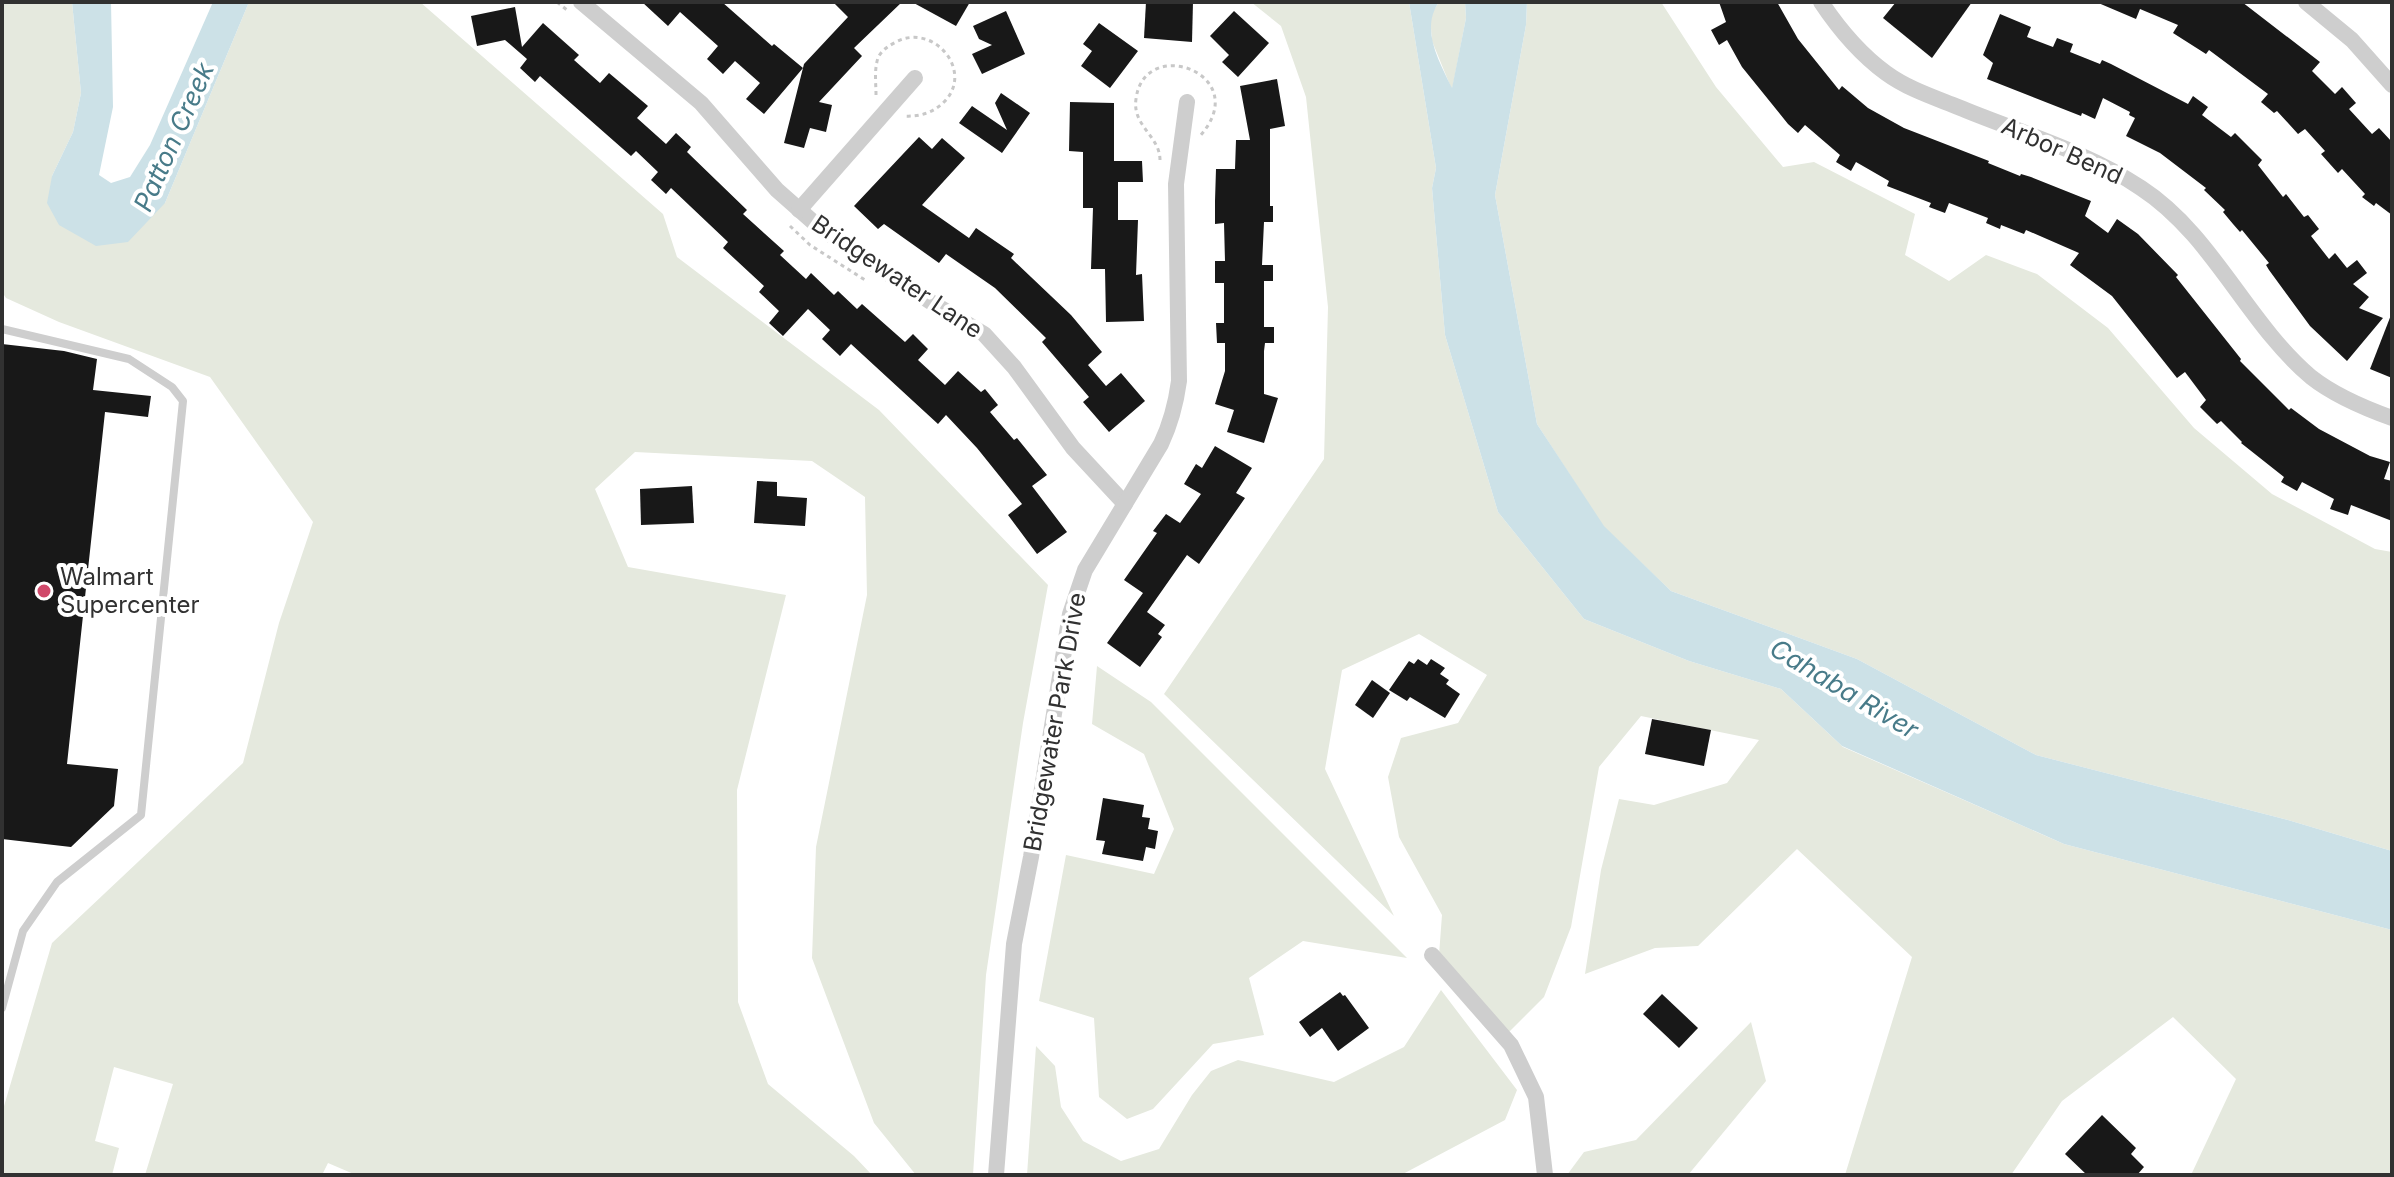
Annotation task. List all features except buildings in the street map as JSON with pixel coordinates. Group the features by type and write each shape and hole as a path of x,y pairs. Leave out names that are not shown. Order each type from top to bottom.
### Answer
{"street":[{"name":"Bridgewater Lane","path":"581,2 701,103 777,190 799,210 833,237 984,334 1014,367 1073,448 1125,504"},
{"path":"2306,2 2352,40 2392,85"},
{"name":"Arbor Bend","path":"1822,3 1853,44 1869,60 1899,81 2099,164 2144,189 2194,235 2281,347 2312,377 2341,397 2392,418"},
{"path":"799,210 915,78"},
{"name":"Bridgewater Park Drive","path":"996,1175 1014,944 1070,614 1085,570 1171,425 1179,381 1176,184 1187,102"},
{"path":"1432,955 1511,1045 1536,1097 1545,1175"}],"lane":[{"path":"2,329 129,359 172,387 183,401 141,815 57,882 23,931 2,1008"}],"path":[{"path":"873,101 876,66 880,54 889,45 915,36 928,39 946,52 953,65 954,78 947,99 926,114 904,115 895,122"}],"shaded area":[{"path":"2,2 72,2 81,93 73,132 52,176 165,203 249,2 420,2 663,214 677,257 879,410 1048,585 1023,723 986,975 973,1175 916,1175 874,1123 812,958 816,847 867,595 865,497 812,461 635,452 595,489 628,567 786,595 737,790 738,1002 768,1084 854,1156 872,1175 356,1175 328,1163 322,1175 145,1175 173,1084 114,1067 95,1141 119,1148 112,1175 2,1175 2,1113 52,943 243,763 279,623 313,522 210,377 59,322 6,298 2,292"},
{"path":"1251,2 1409,2 1436,168 1432,188 1445,335 1498,512 1584,619 1689,661 1781,689 1843,747 2064,844 2392,930 2392,1175 2191,1175 2236,1079 2173,1017 2062,1101 2011,1175 1845,1175 1912,957 1797,849 1698,946 1655,948 1585,974 1601,870 1619,799 1654,805 1727,783 1759,740 1641,716 1599,767 1571,927 1544,997 1508,1033 1439,955 1442,915 1399,837 1388,777 1401,738 1458,723 1487,675 1419,634 1342,670 1325,769 1394,916 1164,694 1324,459 1328,307 1306,97 1281,26"},
{"path":"1439,2 1465,2 1466,18 1452,90 1432,41 1430,16"},
{"path":"1527,2 1661,2 1716,87 1783,167 1814,162 1915,214 1905,255 1949,281 1986,255 2037,274 2108,328 2194,428 2272,494 2375,549 2392,552 2392,851 2288,820 2036,755 1857,659 1671,591 1603,526 1537,424 1495,195 1526,25"},
{"path":"1097,666 1151,702 1407,958 1303,941 1249,978 1264,1035 1213,1044 1153,1109 1127,1119 1099,1097 1094,1018 1039,1001 1066,855 1154,874 1174,829 1144,754 1092,724"},
{"path":"1441,990 1517,1090 1505,1120 1401,1175 1027,1175 1036,1046 1055,1066 1061,1107 1083,1141 1121,1161 1159,1149 1192,1095 1211,1071 1238,1060 1334,1082 1404,1047"},
{"path":"1751,1022 1766,1081 1688,1175 1567,1175 1584,1152 1636,1140"}],"water":[{"name":"Patton Creek","path":"72,2 111,2 113,107 99,175 111,183 130,177 150,145 213,2 249,2 165,203 128,242 96,246 59,225 47,203 52,176 73,132 81,93"},
{"name":"Cahaba River","path":"1409,2 1439,2 1431,23 1431,34 1452,88 1466,18 1465,2 1527,2 1526,25 1495,195 1537,424 1604,526 1671,591 1857,659 2036,755 2288,820 2392,851 2392,930 2064,844 1842,746 1781,689 1689,661 1584,619 1498,512 1445,335 1432,188 1436,168"}],"place":[{"name":"Walmart Supercenter","path":"44,591"}]}
